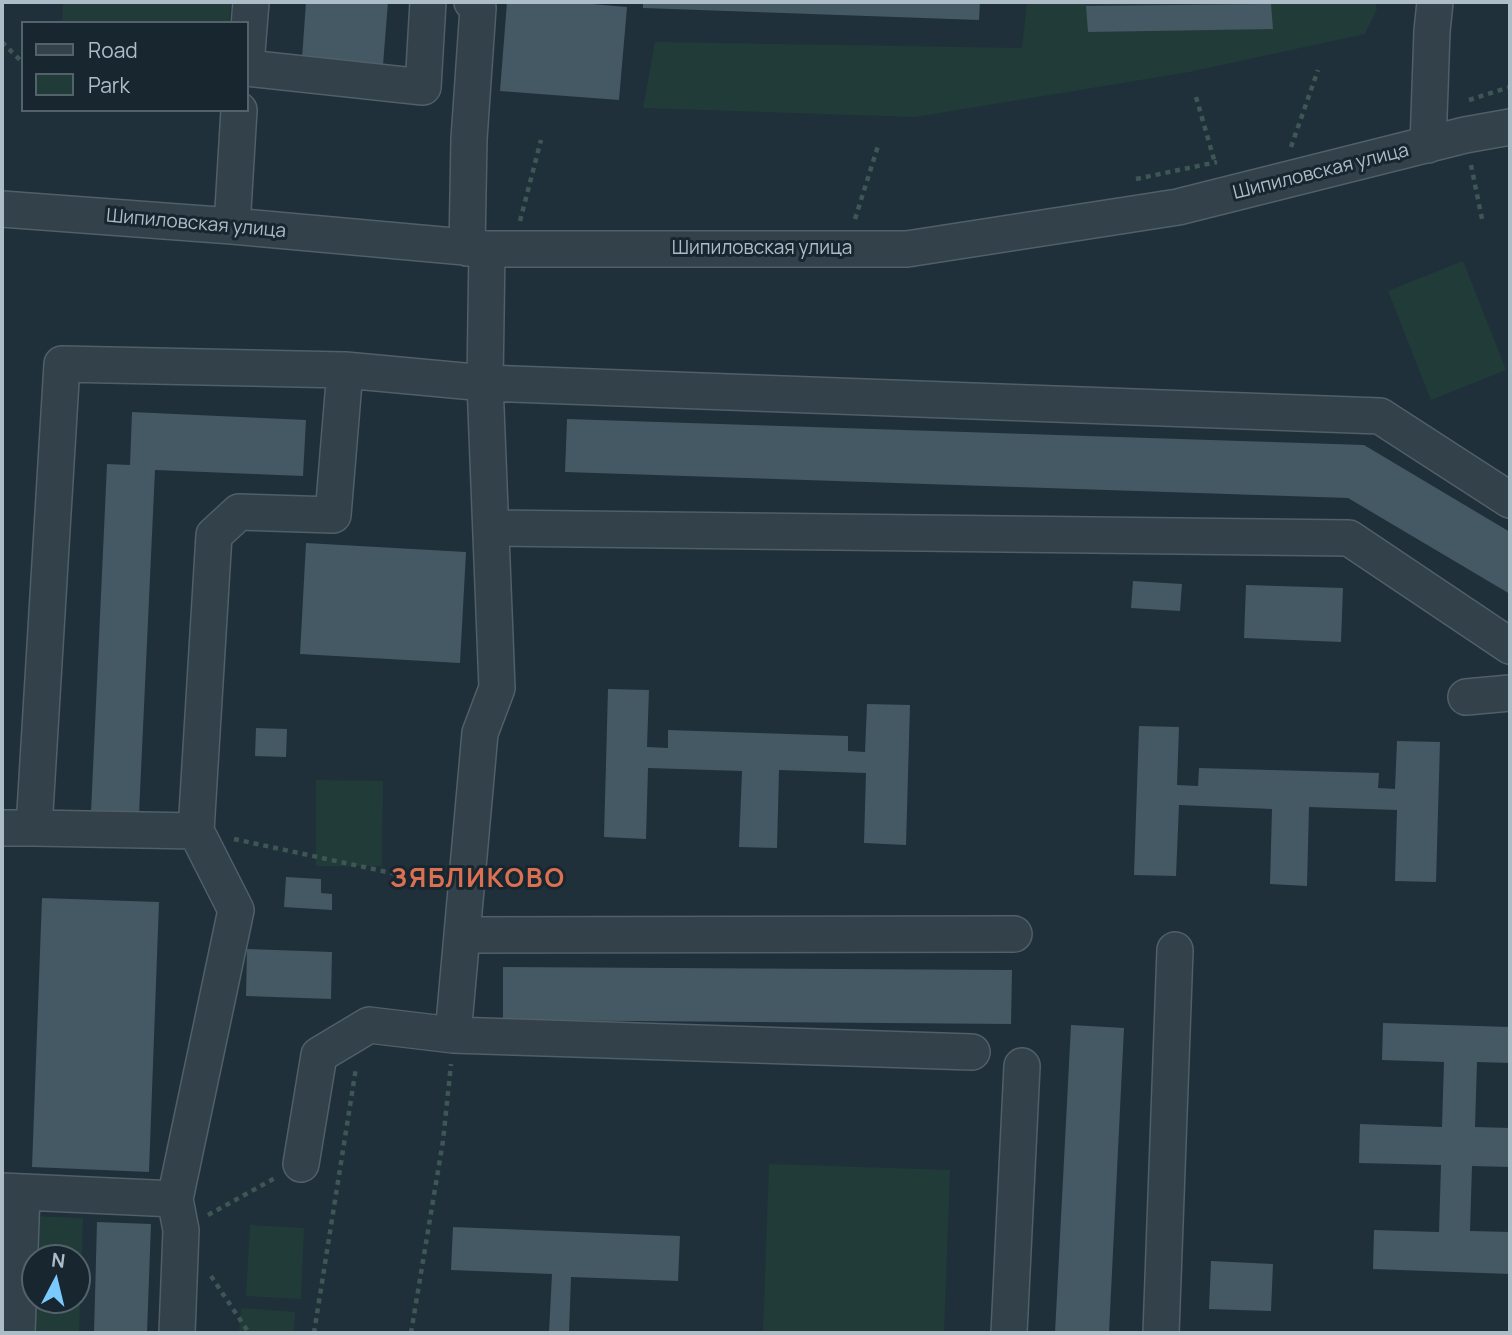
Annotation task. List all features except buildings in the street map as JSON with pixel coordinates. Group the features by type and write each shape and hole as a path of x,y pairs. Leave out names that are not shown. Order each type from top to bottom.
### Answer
{"street":[{"path":"248,40 251,2"},
{"path":"248,68 423,87 428,2"},
{"path":"1429,145 1435,2"},
{"path":"453,1035 480,733 497,688 485,383 469,139 477,4"},
{"path":"232,226 239,112"},
{"name":"Шипиловская улица","path":"2,209 232,226 477,249 907,249 1178,207 1510,127"},
{"path":"196,831 18,828 62,365 345,370 485,383 1380,416 1510,499"},
{"path":"177,1333 178,1215 236,910 196,831 214,536 239,512 333,515 345,370"},
{"path":"492,528 1349,538 1510,646"},
{"path":"1466,698 1510,693"},
{"path":"462,935 1014,934"},
{"path":"1161,1333 1175,950"},
{"path":"301,1164 319,1055 369,1025 453,1035 972,1052"},
{"path":"1009,1333 1022,1066"},
{"path":"17,1333 12,1191 178,1215"}],"path":[{"path":"2,42 21,61"},
{"path":"1279,150 1292,147 1318,70"},
{"path":"1196,97 1215,163"},
{"path":"517,231 541,140"},
{"path":"855,219 878,146"},
{"path":"1136,179 1227,160"},
{"path":"196,831 466,889"},
{"path":"314,1333 362,1029"},
{"path":"411,1333 443,1141 453,1035"},
{"path":"249,1333 178,1215 301,1164"}],"green space":[{"path":"63,2 231,2 229,21 62,21"},
{"path":"1027,2 1375,2 1377,9 1365,34 1189,72 915,117 643,108 655,42 1022,48"},
{"path":"1463,261 1506,370 1431,400 1388,291"},
{"path":"316,780 383,781 382,866 316,866"},
{"path":"769,1164 950,1170 944,1333 763,1333"},
{"path":"31,1216 83,1218 82,1244 30,1244"},
{"path":"250,1225 304,1228 301,1299 246,1296"},
{"path":"241,1308 295,1312 294,1333 239,1333"},
{"path":"28,1314 80,1314 79,1333 27,1333"}],"district":[{"name":"ЗЯБЛИКОВО","path":"478,880"}]}
